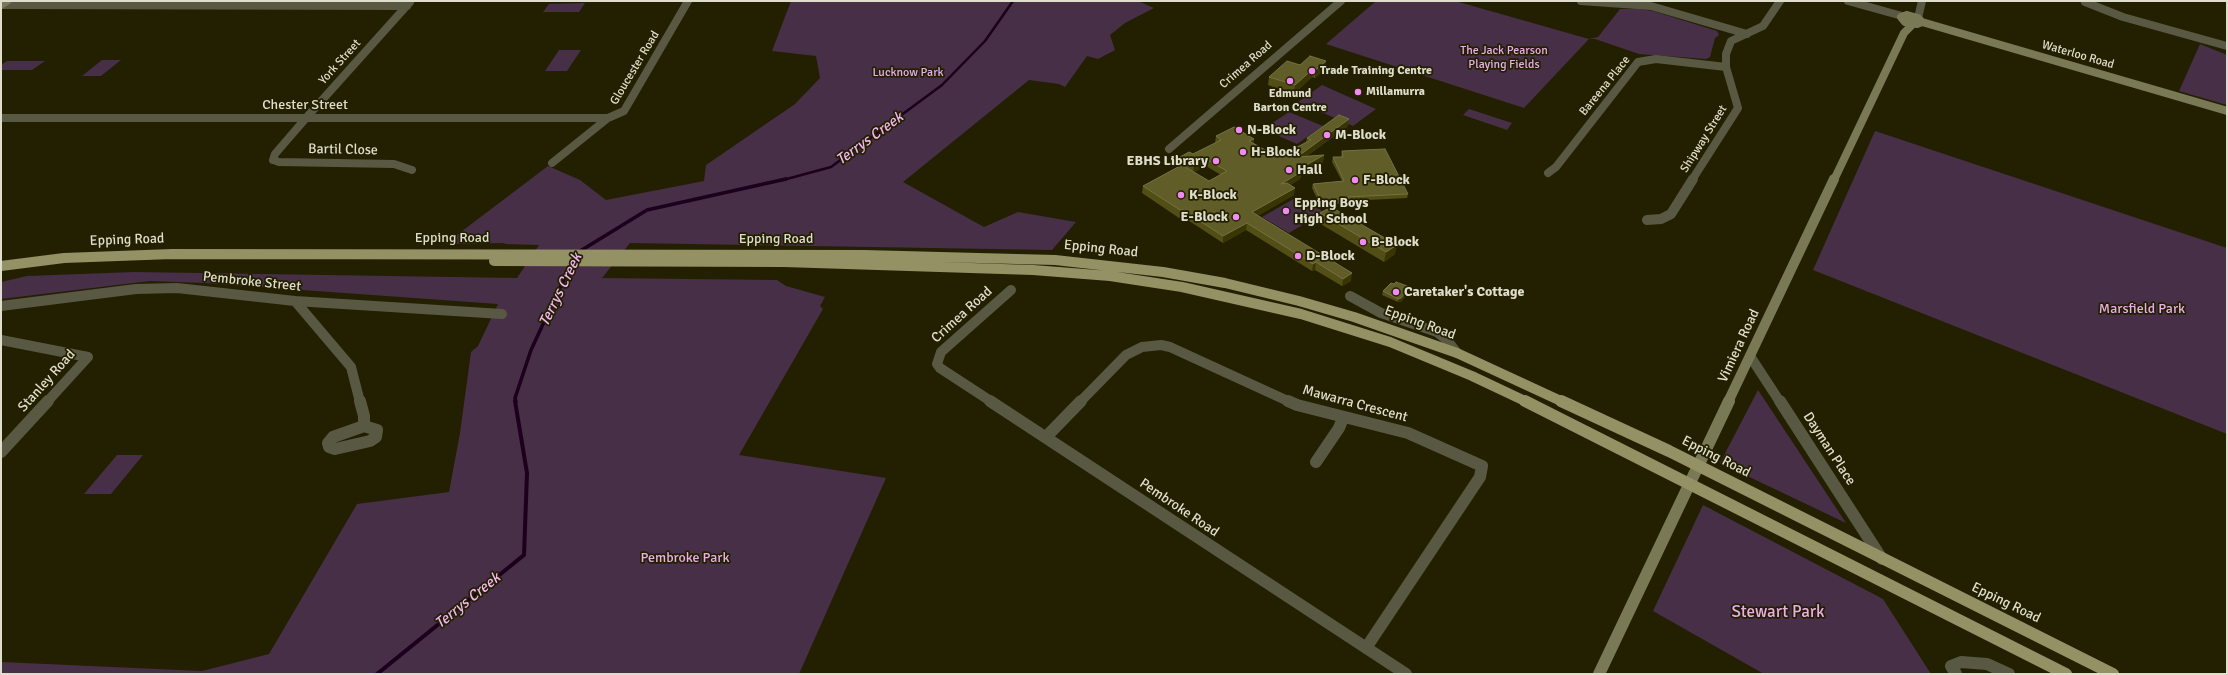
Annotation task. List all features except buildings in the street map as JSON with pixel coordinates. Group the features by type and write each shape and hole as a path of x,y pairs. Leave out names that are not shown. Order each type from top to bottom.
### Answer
{"main road":[{"name":"Epping Road","path":"1,266 46,260 104,256 522,258"},
{"name":"Epping Road","path":"622,257 1034,270 1142,280 1221,295 1301,314 1361,332 1421,354 1548,412 1689,485 1873,575 2066,674"},
{"name":"Epping Road","path":"1,272 100,261 622,257 990,258 1103,264 1194,278 1299,300 1361,319 1457,353 1535,388 1697,466 1882,560 2113,674"}],"street":[{"path":"1,5 7,1"},
{"name":"Gloucester Road","path":"552,163 608,118 624,111 688,1"},
{"name":"Crimea Road","path":"1169,149 1341,1"},
{"path":"1581,1 1603,4 1651,6 1747,34"},
{"name":"Shipway Street","path":"1647,220 1661,220 1671,214 1738,108 1726,67 1726,54 1731,41 1763,26 1780,1"},
{"path":"1848,1 1903,19 1913,24 1920,20 1920,4"},
{"path":"2085,2 2123,17 2227,46"},
{"path":"1,5 409,3"},
{"name":"York Street","path":"273,160 274,154 409,3"},
{"path":"1903,19 1910,15 1920,4"},
{"name":"Waterloo Road","path":"1910,15 1920,20 2227,111"},
{"path":"1903,19 1906,31"},
{"name":"Vimiera Road","path":"1599,674 1906,31 1913,24"},
{"name":"Bareena Place","path":"1548,173 1556,168 1638,62 1656,59 1726,67"},
{"name":"Chester Street","path":"1,118 608,118"},
{"name":"Bartil Close","path":"273,160 279,162 394,164 412,170"},
{"name":"Pembroke Street","path":"1,306 157,288 177,288 295,301 502,314"},
{"name":"Crimea Road","path":"937,364 940,352 1011,290"},
{"path":"1350,296 1381,313 1436,332 1447,340 1457,353"},
{"path":"295,301 351,368 364,416 364,426"},
{"name":"Stanley Road","path":"1,340 88,357 1,452"},
{"name":"Mawarra Crescent","path":"1046,437 1126,355 1133,350 1152,344 1170,347 1297,405 1408,434 1473,459 1482,466 1480,477 1366,648"},
{"name":"Dayman Place","path":"1750,356 1872,540 1882,560"},
{"name":"Pembroke Road","path":"937,364 940,368 1406,674"},
{"path":"1316,462 1339,428 1343,418"},
{"path":"1953,670 1961,662 1975,662 1987,664 2009,674"}],"green space":[{"path":"791,1 1138,1 1154,8 1125,23 1110,35 1115,50 1098,59 1087,56 1065,87 1059,84 1029,80 903,182 984,227 1018,212 1076,222 1052,250 630,243 602,278 777,280 786,286 825,297 820,306 823,309 739,455 886,478 799,674 1,674 1,662 202,671 269,654 357,504 449,492 460,433 471,352 478,346 498,304 205,283 150,281 1,299 1,282 27,276 134,272 517,278 539,245 504,244 505,243 445,244 548,166 580,180 606,200 704,181 706,165 795,104 820,78 816,56 772,51"},
{"name":"The Jack Pearson Playing Fields","path":"1376,1 1455,1 1589,39 1524,108 1326,44"},
{"path":"585,3 579,12 543,12 549,4"},
{"path":"1620,9 1653,11 1717,31 1719,35 1715,38 1710,57 1706,59 1639,54 1595,39 1589,39 1598,37"},
{"path":"2200,44 2227,55 2227,105 2179,91"},
{"path":"559,50 581,50 567,71 545,71"},
{"path":"102,60 121,60 101,76 82,76"},
{"path":"7,61 45,61 32,70 1,70 1,65"},
{"path":"1322,85 1376,109 1353,126 1298,102"},
{"path":"1469,109 1512,123 1507,130 1463,115"},
{"path":"1289,112 1323,126 1297,144 1263,129"},
{"name":"Marsfield Park","path":"1875,131 2227,248 2227,434 1813,270"},
{"path":"1297,197 1324,212 1289,233 1262,217"},
{"path":"1758,390 1846,523 1720,463"},
{"path":"117,455 143,455 111,494 84,494"},
{"name":"Stewart Park","path":"1703,505 1883,599 1931,674 1764,674 1653,611"}],"waterway":[{"name":"Terrys Creek","path":"783,180 831,167 942,85 985,41 1013,1"},
{"name":"Terrys Creek","path":"577,253 647,210 786,179"},
{"name":"Terrys Creek","path":"516,402 515,398 531,350 572,262"},
{"name":"Terrys Creek","path":"377,674 524,555 527,473 515,401"}],"place":[{"name":"Trade Training Centre","path":"1312,71"},
{"name":"Edmund Barton Centre","path":"1290,81"},
{"name":"Millamurra","path":"1358,92"},
{"name":"N-Block","path":"1239,130"},
{"name":"M-Block","path":"1327,135"},
{"name":"H-Block","path":"1243,152"},
{"name":"EBHS Library","path":"1216,161"},
{"name":"Hall","path":"1289,170"},
{"name":"F-Block","path":"1355,180"},
{"name":"K-Block","path":"1181,195"},
{"name":"Epping Boys High School","path":"1286,211"},
{"name":"E-Block","path":"1236,217"},
{"name":"B-Block","path":"1363,242"},
{"name":"D-Block","path":"1298,256"},
{"name":"Caretaker's Cottage","path":"1396,292"}],"park label":[{"name":"Lucknow Park","path":"908,73"},
{"name":"Pembroke Park","path":"685,558"}]}
